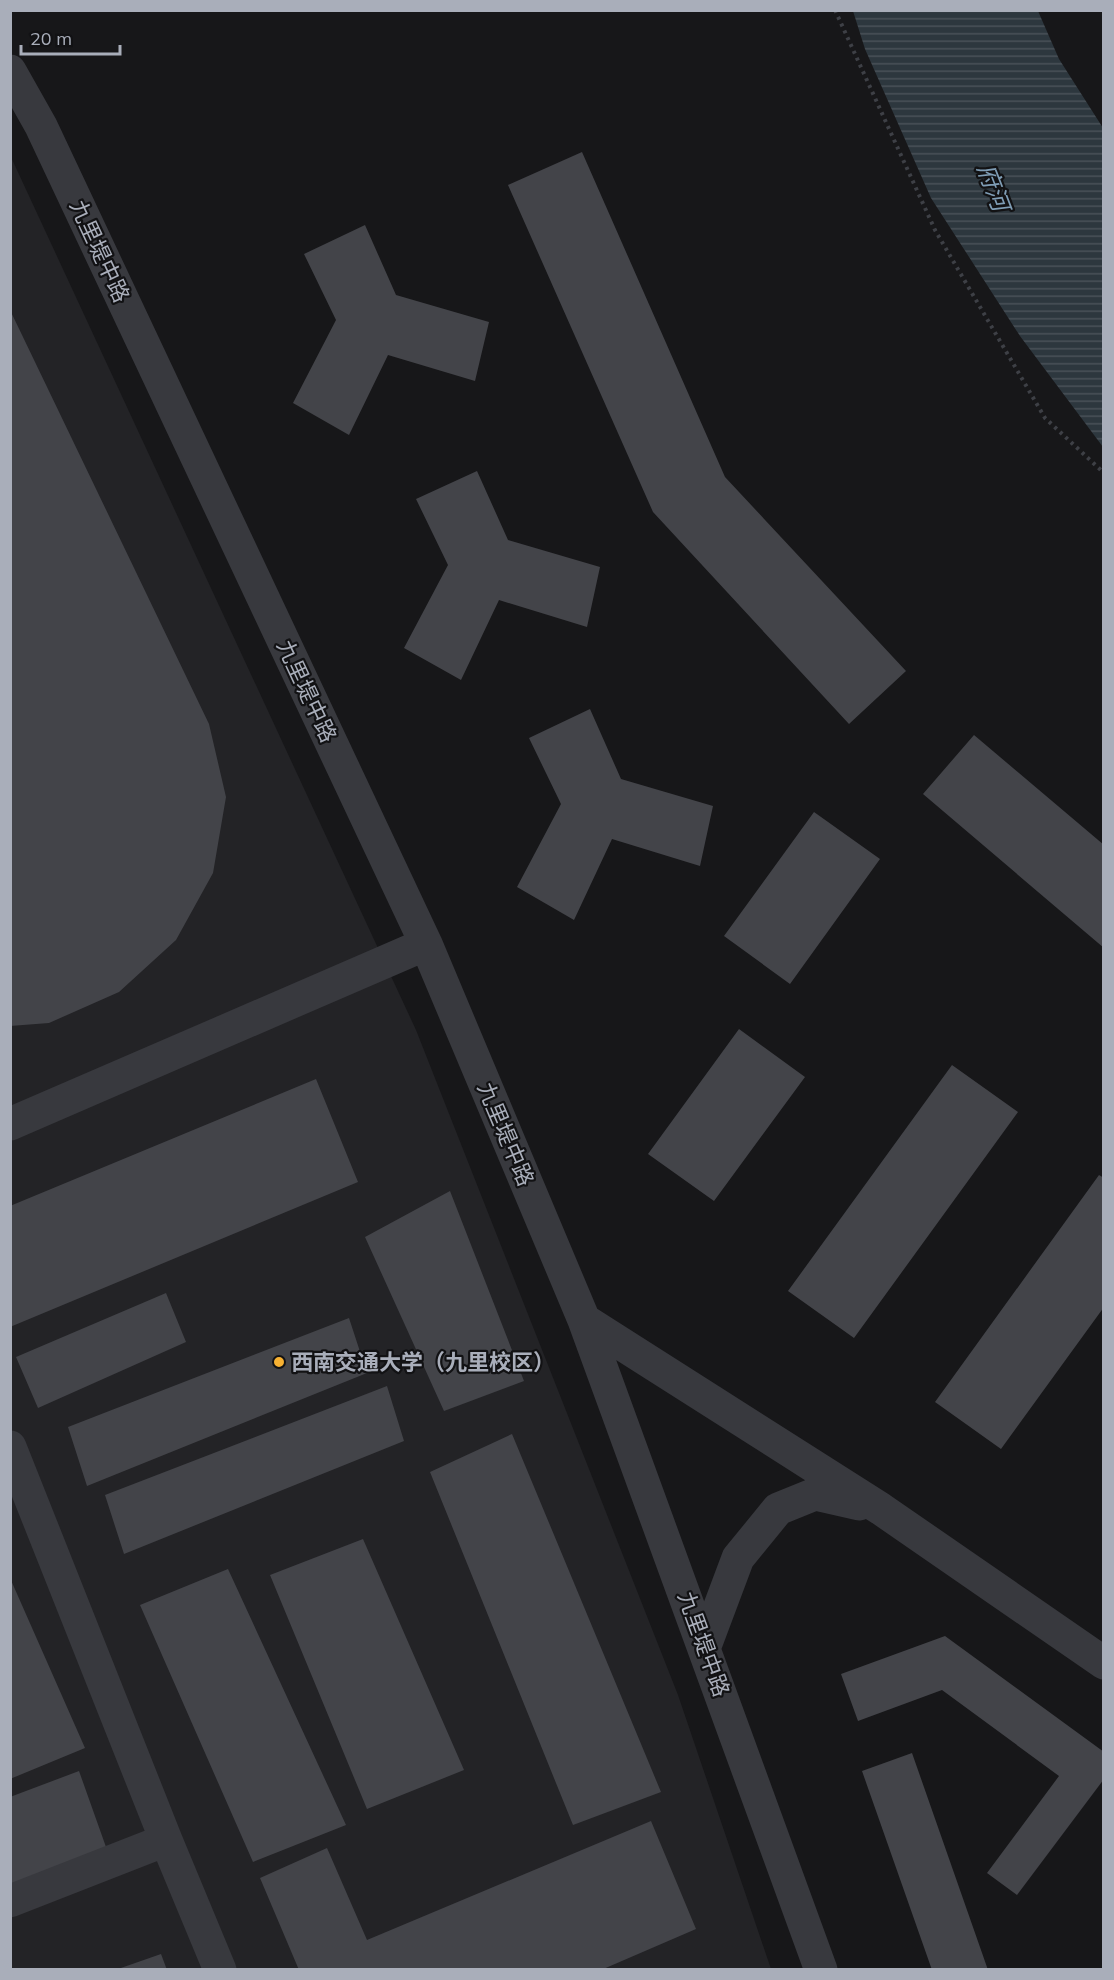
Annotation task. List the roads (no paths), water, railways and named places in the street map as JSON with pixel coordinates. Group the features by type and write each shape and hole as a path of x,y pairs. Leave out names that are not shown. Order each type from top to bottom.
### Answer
{"street":[{"name":"九里堤中路","path":"10,71 41,126 426,944 584,1320 705,1646 821,1970"},
{"path":"10,1124 426,944"},
{"path":"584,1320 881,1509 1104,1663"},
{"path":"10,1447 220,1970"},
{"path":"705,1646 738,1558 778,1509 815,1494 881,1509"},
{"path":"10,1902 166,1840"}],"water":[{"name":"府河","path":"853,11 1038,11 1059,59 1103,128 1103,447 1020,336 931,198 865,49"}],"place":[{"name":"西南交通大学（九里校区）","path":"279,1362"}]}
